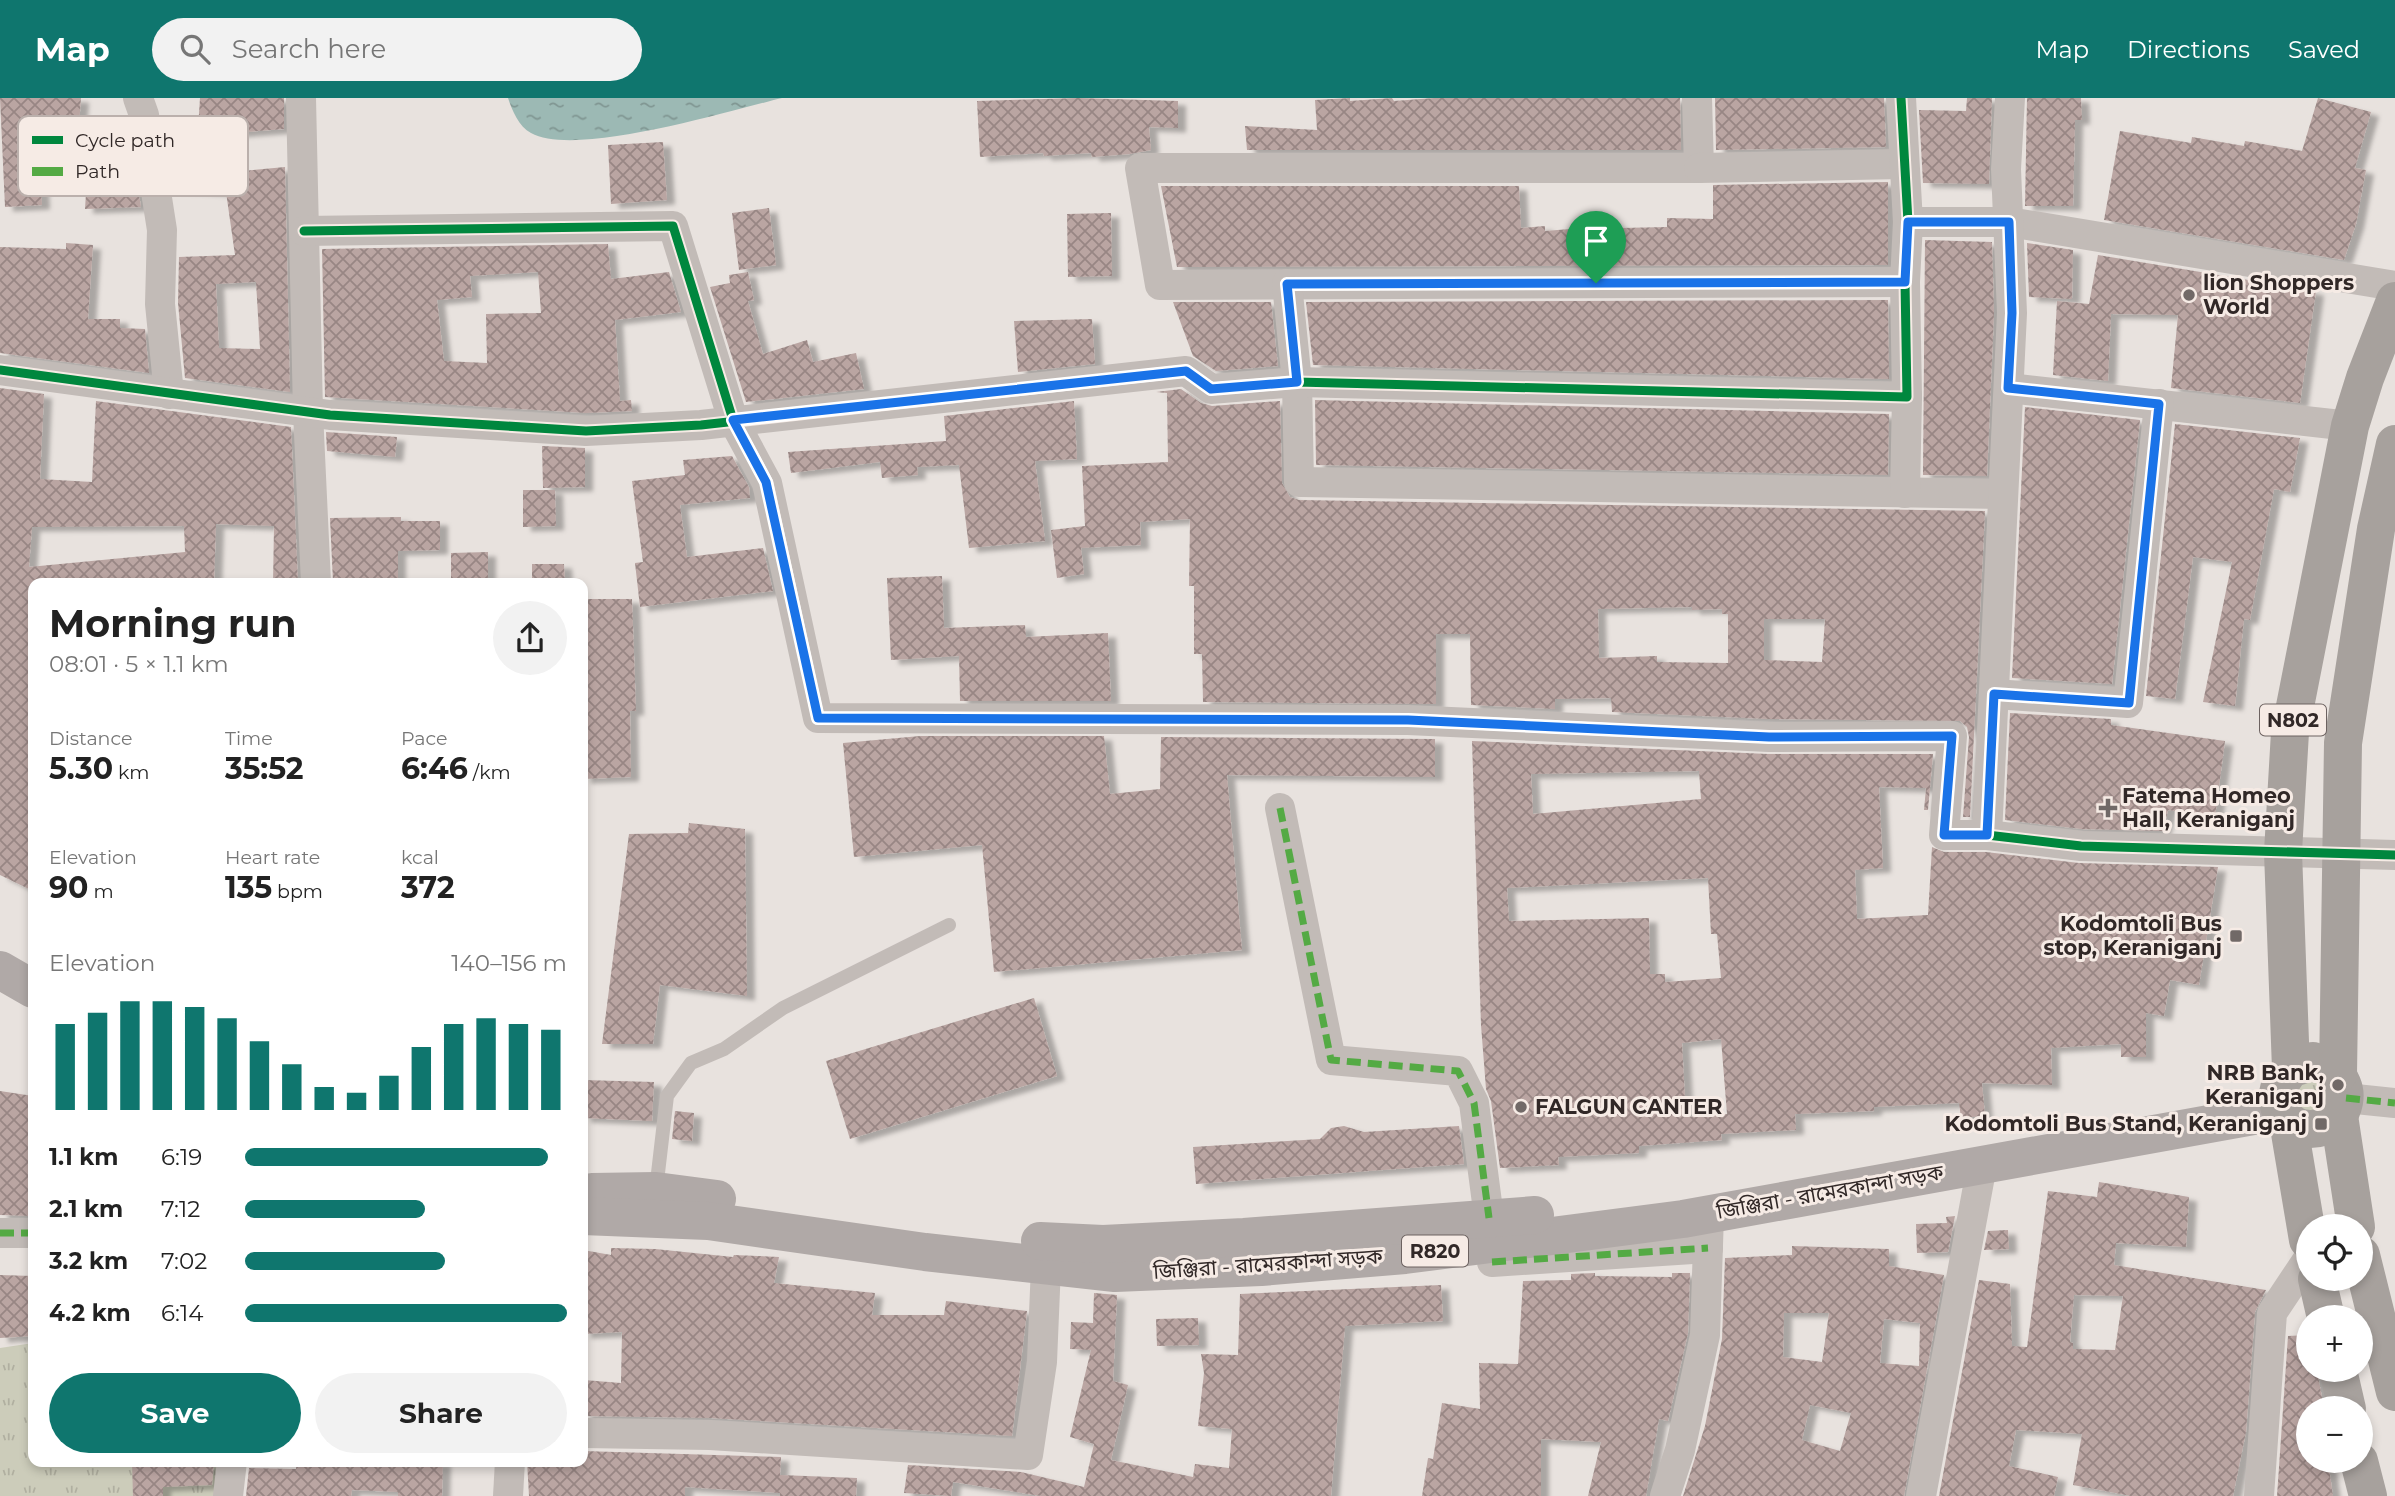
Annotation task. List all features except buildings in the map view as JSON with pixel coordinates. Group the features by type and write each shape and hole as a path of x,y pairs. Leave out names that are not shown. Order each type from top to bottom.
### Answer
{"highway":[{"name":"N802","path":"2304,1214 2284,1098 2283,852 2290,732 2350,426 2365,378 2395,301"},
{"name":"N802","path":"2355,1214 2341,1096 2343,743 2376,529 2395,444"},
{"path":"2313,1061 2341,1096 2325,1128 2312,1130 2284,1098 2313,1061"},
{"path":"2370,1291 2395,1392"},
{"path":"2363,1473 2368,1496"}],"main road":[{"path":"0,970 28,986"},
{"path":"0,996 28,1011"},
{"name":"জিঞ্জিরা - রামেরকান্দা সড়ক","path":"588,1216 708,1221 976,1246 1048,1242 1103,1244 1244,1237 1550,1214 1681,1196 2284,1098"},
{"name":"জিঞ্জিরা - রামেরকান্দা সড়ক","path":"588,1192 656,1191 976,1246 1046,1266 1115,1273 1261,1267 1445,1250 1708,1231 1982,1165 2284,1098"}],"street":[{"path":"138,98 144,116"},
{"path":"301,98 308,412 316,578"},
{"path":"1697,98 1699,169"},
{"path":"1901,98 1902,164 1908,222 1905,282 1908,397 1905,493"},
{"path":"1987,835 2012,313 2006,169 2010,98"},
{"path":"1902,164 1699,169 1140,168 1160,285 1905,282"},
{"path":"157,196 162,230 160,304 169,394"},
{"path":"1908,222 2009,222 2395,286"},
{"path":"304,231 673,226 733,420 766,482 818,718 1408,720 1769,737 1952,736 1944,835 1987,835 2081,846 2395,855"},
{"path":"1287,284 1297,382 1299,482 2003,494"},
{"path":"0,370 308,412 586,432 680,427 1186,371 1211,389 1297,382 1908,397"},
{"path":"2008,388 2350,426"},
{"path":"1994,694 2129,703 2159,404"},
{"path":"1280,808 1331,1060 1458,1072 1474,1103 1489,1218"},
{"path":"2341,1096 2395,1102"},
{"path":"1921,1496 1982,1165"},
{"path":"1492,1262 1708,1231 1705,1335 1680,1450 1665,1496"},
{"path":"0,1233 28,1233"},
{"path":"588,1433 710,1436 1028,1455 1042,1362 1046,1266"},
{"path":"2259,1496 2272,1313 2296,1277"},
{"path":"228,1496 231,1467"},
{"path":"508,1496 510,1467"}],"lane":[{"path":"656,1191 667,1096 691,1063 724,1049 783,1008 949,925"}],"green space":[{"path":"2313,1080 2325,1088 2329,1103 2309,1124 2286,1092"},
{"path":"28,1344 28,1467 226,1467 227,1496 0,1496 0,1348"}],"water":[{"path":"508,98 782,98 653,130 581,140 552,139 531,133 514,113"}],"marked path":[{"path":"1280,808 1331,1060 1458,1071 1474,1103 1489,1218"},
{"path":"2346,1098 2395,1103"},
{"path":"0,1233 28,1233"},
{"path":"1492,1262 1708,1248"}],"cycle path":[{"path":"0,370 330,415 586,431 701,425 1186,371 1211,389 1297,382 1907,397 1905,282 1908,222 1901,98"},
{"path":"304,231 673,226 733,420 767,483 818,718 1408,720 1769,737 1952,736 1944,835 1987,835 2081,846 2395,855"}],"place":[{"name":"lion Shoppers World","path":"2189,295"},
{"name":"Fatema Homeo Hall, Keraniganj","path":"2108,808"},
{"name":"Kodomtoli Bus stop, Keraniganj","path":"2236,936"},
{"name":"NRB Bank, Keraniganj","path":"2338,1085"},
{"name":"FALGUN CANTER","path":"1521,1107"},
{"name":"Kodomtoli Bus Stand, Keraniganj","path":"2321,1124"}],"route":[{"path":"1908,222 2009,222 2012,313 2008,388 2159,404 2129,703 1994,694 1987,835 1944,835 1952,736 1769,737 1408,720 818,718 766,482 733,420 1186,371 1211,389 1297,382 1287,284 1596,283 1905,282 1908,222"}]}
